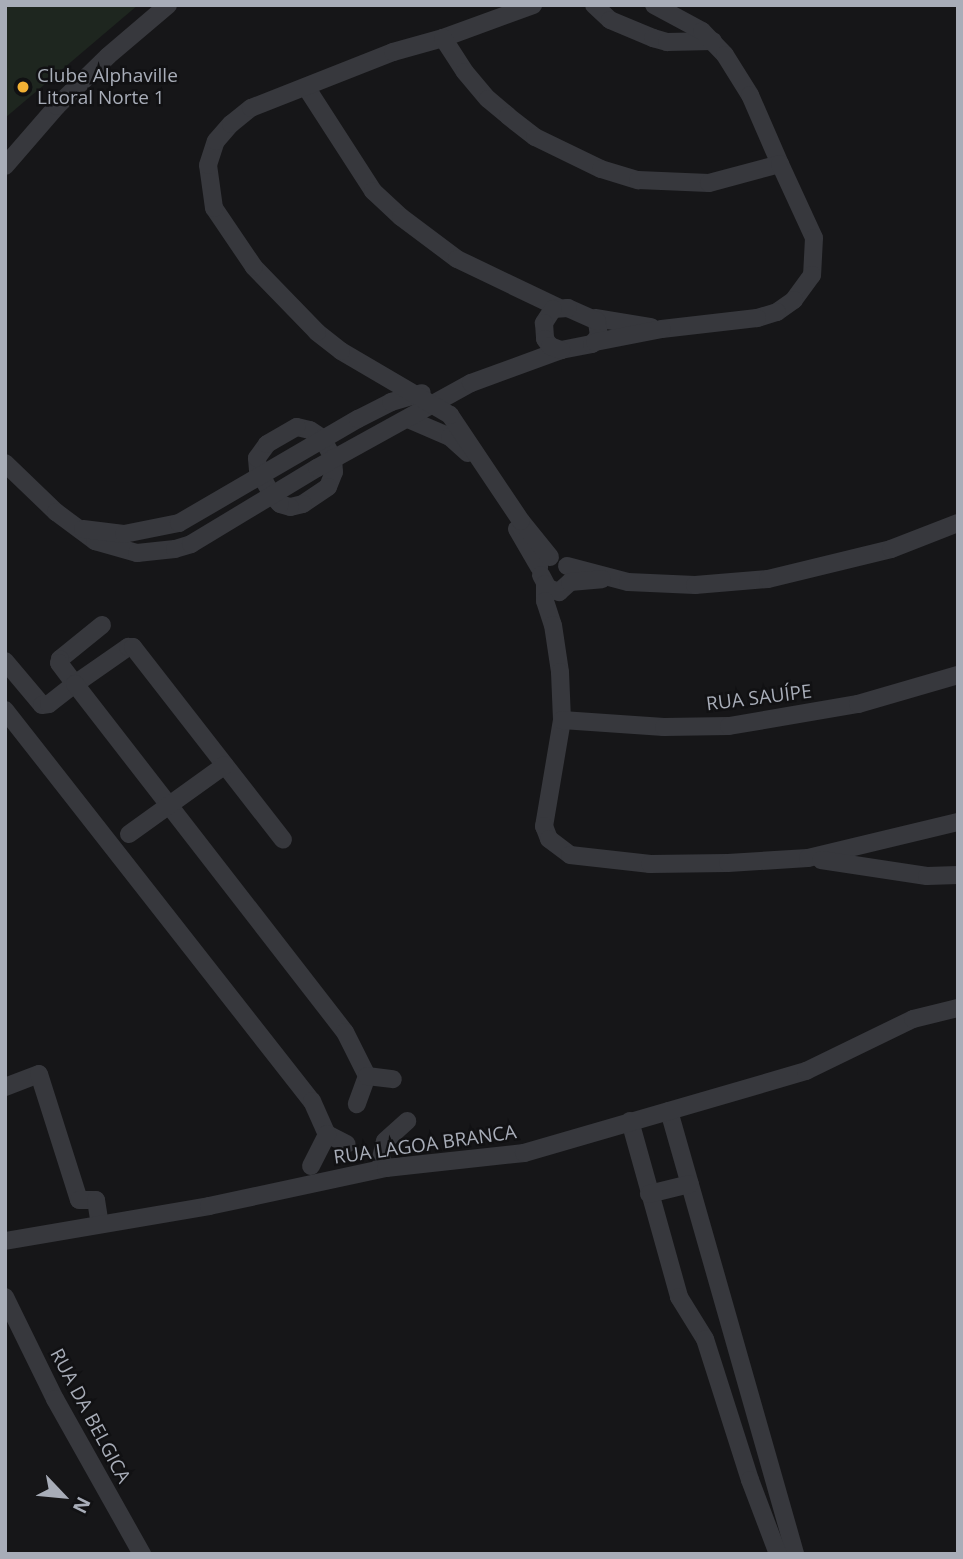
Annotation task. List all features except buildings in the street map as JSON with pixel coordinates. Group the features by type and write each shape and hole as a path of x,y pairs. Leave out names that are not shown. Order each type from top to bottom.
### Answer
{"street":[{"path":"5,166 33,132 108,55 168,5"},
{"path":"533,5 443,38 393,52 251,108 216,141 208,165 214,208 234,242 277,293 341,351 425,399 455,422 521,521 553,591 567,579"},
{"path":"594,5 610,20 660,40 713,41"},
{"path":"489,372 594,342 662,329 758,318 777,312 805,288 812,275 814,238 750,94 713,41 702,31 654,5"},
{"path":"443,38 465,72 488,99 508,116 534,137 601,169 638,180 698,183 743,176 780,164"},
{"path":"306,87 373,191 401,217 457,259 558,307 594,318 662,329"},
{"path":"522,291 535,306 550,346 562,350"},
{"path":"73,526 124,534 162,528 189,518 322,438 391,402 425,399 529,354 558,307"},
{"path":"594,318 599,330 594,342"},
{"path":"381,376 391,402"},
{"path":"5,463 73,526 109,548 137,553 163,551 191,544 333,458 408,419 425,399"},
{"path":"408,419 450,437 468,453 506,507 544,570 545,601 553,625 560,673 562,720 544,826 549,839 570,855 650,864 808,858 958,822"},
{"path":"322,438 333,458"},
{"path":"261,476 272,495"},
{"path":"544,570 567,579 605,578 628,582 695,585 768,579 891,549 958,523"},
{"path":"553,625 567,579"},
{"path":"102,625 60,659 59,663 345,1032 367,1076 357,1104"},
{"path":"5,661 42,705 49,704 128,647 133,648 283,839"},
{"name":"RUA SAUÍPE","path":"562,720 664,727 729,726 858,704 958,675"},
{"path":"5,710 312,1101 327,1134 347,1144"},
{"path":"129,834 225,765"},
{"path":"899,838 893,850 902,871"},
{"path":"808,858 927,876 958,875"},
{"name":"RUA LAGOA BRANCA","path":"5,1241 209,1206 386,1168 509,1157 806,1072 913,1019 958,1008"},
{"path":"5,1087 39,1074 79,1200 96,1200 100,1224"},
{"path":"367,1076 393,1079"},
{"path":"669,1111 795,1554"},
{"path":"386,1168 381,1158 385,1141 407,1121"},
{"path":"630,1121 679,1297 716,1368 750,1480 758,1495 778,1554"},
{"path":"312,1166 327,1134"},
{"path":"649,1194 690,1184"},
{"name":"RUA DA BELGICA","path":"5,1297 55,1399 142,1554"},
{"path":"698,1330 728,1320"},
{"path":"758,1495 778,1487"}],"shaded area":[{"name":"Clube Alphaville Litoral Norte 1","path":"5,5 138,5 5,118"}],"place":[{"name":"Clube Alphaville Litoral Norte 1","path":"23,87"}]}
